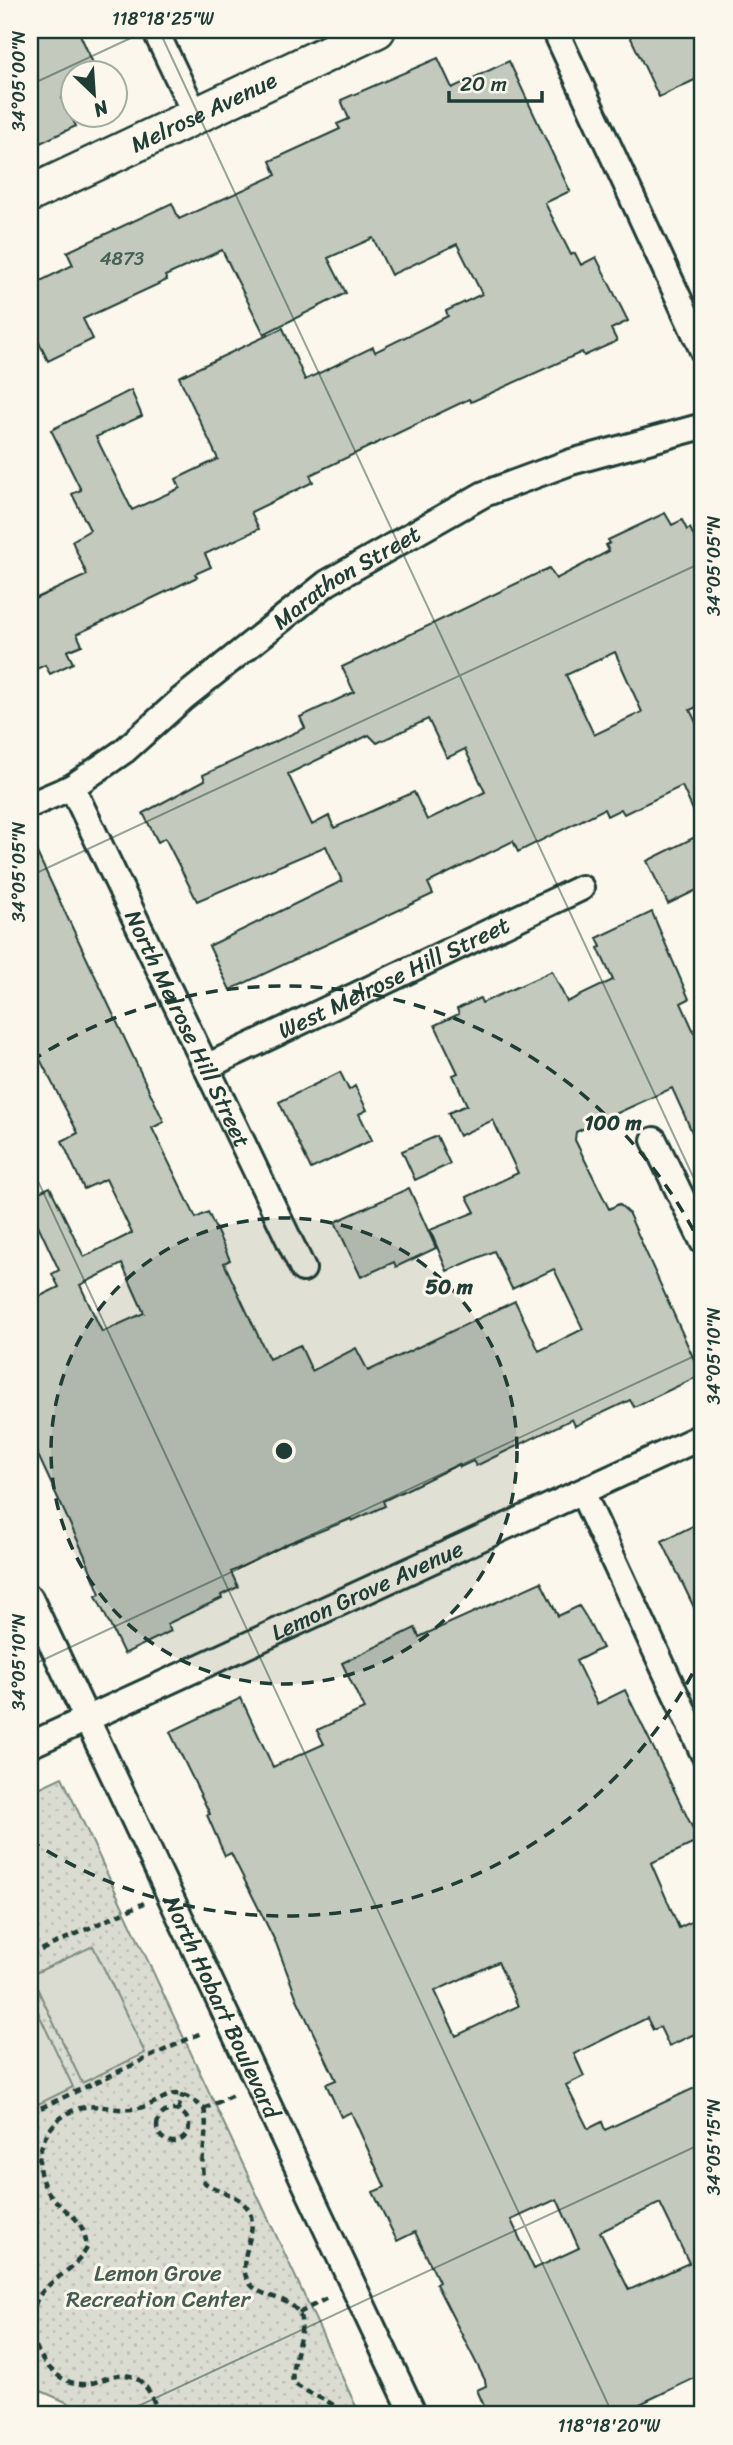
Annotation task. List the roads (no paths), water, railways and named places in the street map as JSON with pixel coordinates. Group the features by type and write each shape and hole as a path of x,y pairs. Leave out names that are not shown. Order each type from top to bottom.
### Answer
{"main road":[{"name":"Melrose Avenue","path":"30,194 377,30"}],"street":[{"path":"155,30 195,114"},
{"path":"555,30 703,351"},
{"name":"Marathon Street","path":"30,805 72,787 124,751 182,699 327,583 484,494 571,462 703,426"},
{"name":"North Melrose Hill Street","path":"72,787 303,1269"},
{"name":"West Melrose Hill Street","path":"206,1067 581,888"},
{"path":"654,1140 703,1242"},
{"name":"Lemon Grove Avenue","path":"30,1745 703,1436"},
{"path":"582,1492 703,1753"},
{"name":"North Hobart Boulevard","path":"30,1598 414,2415"}],"park label":[{"name":"Lemon Grove Recreation Center","path":"158,2286"}]}
